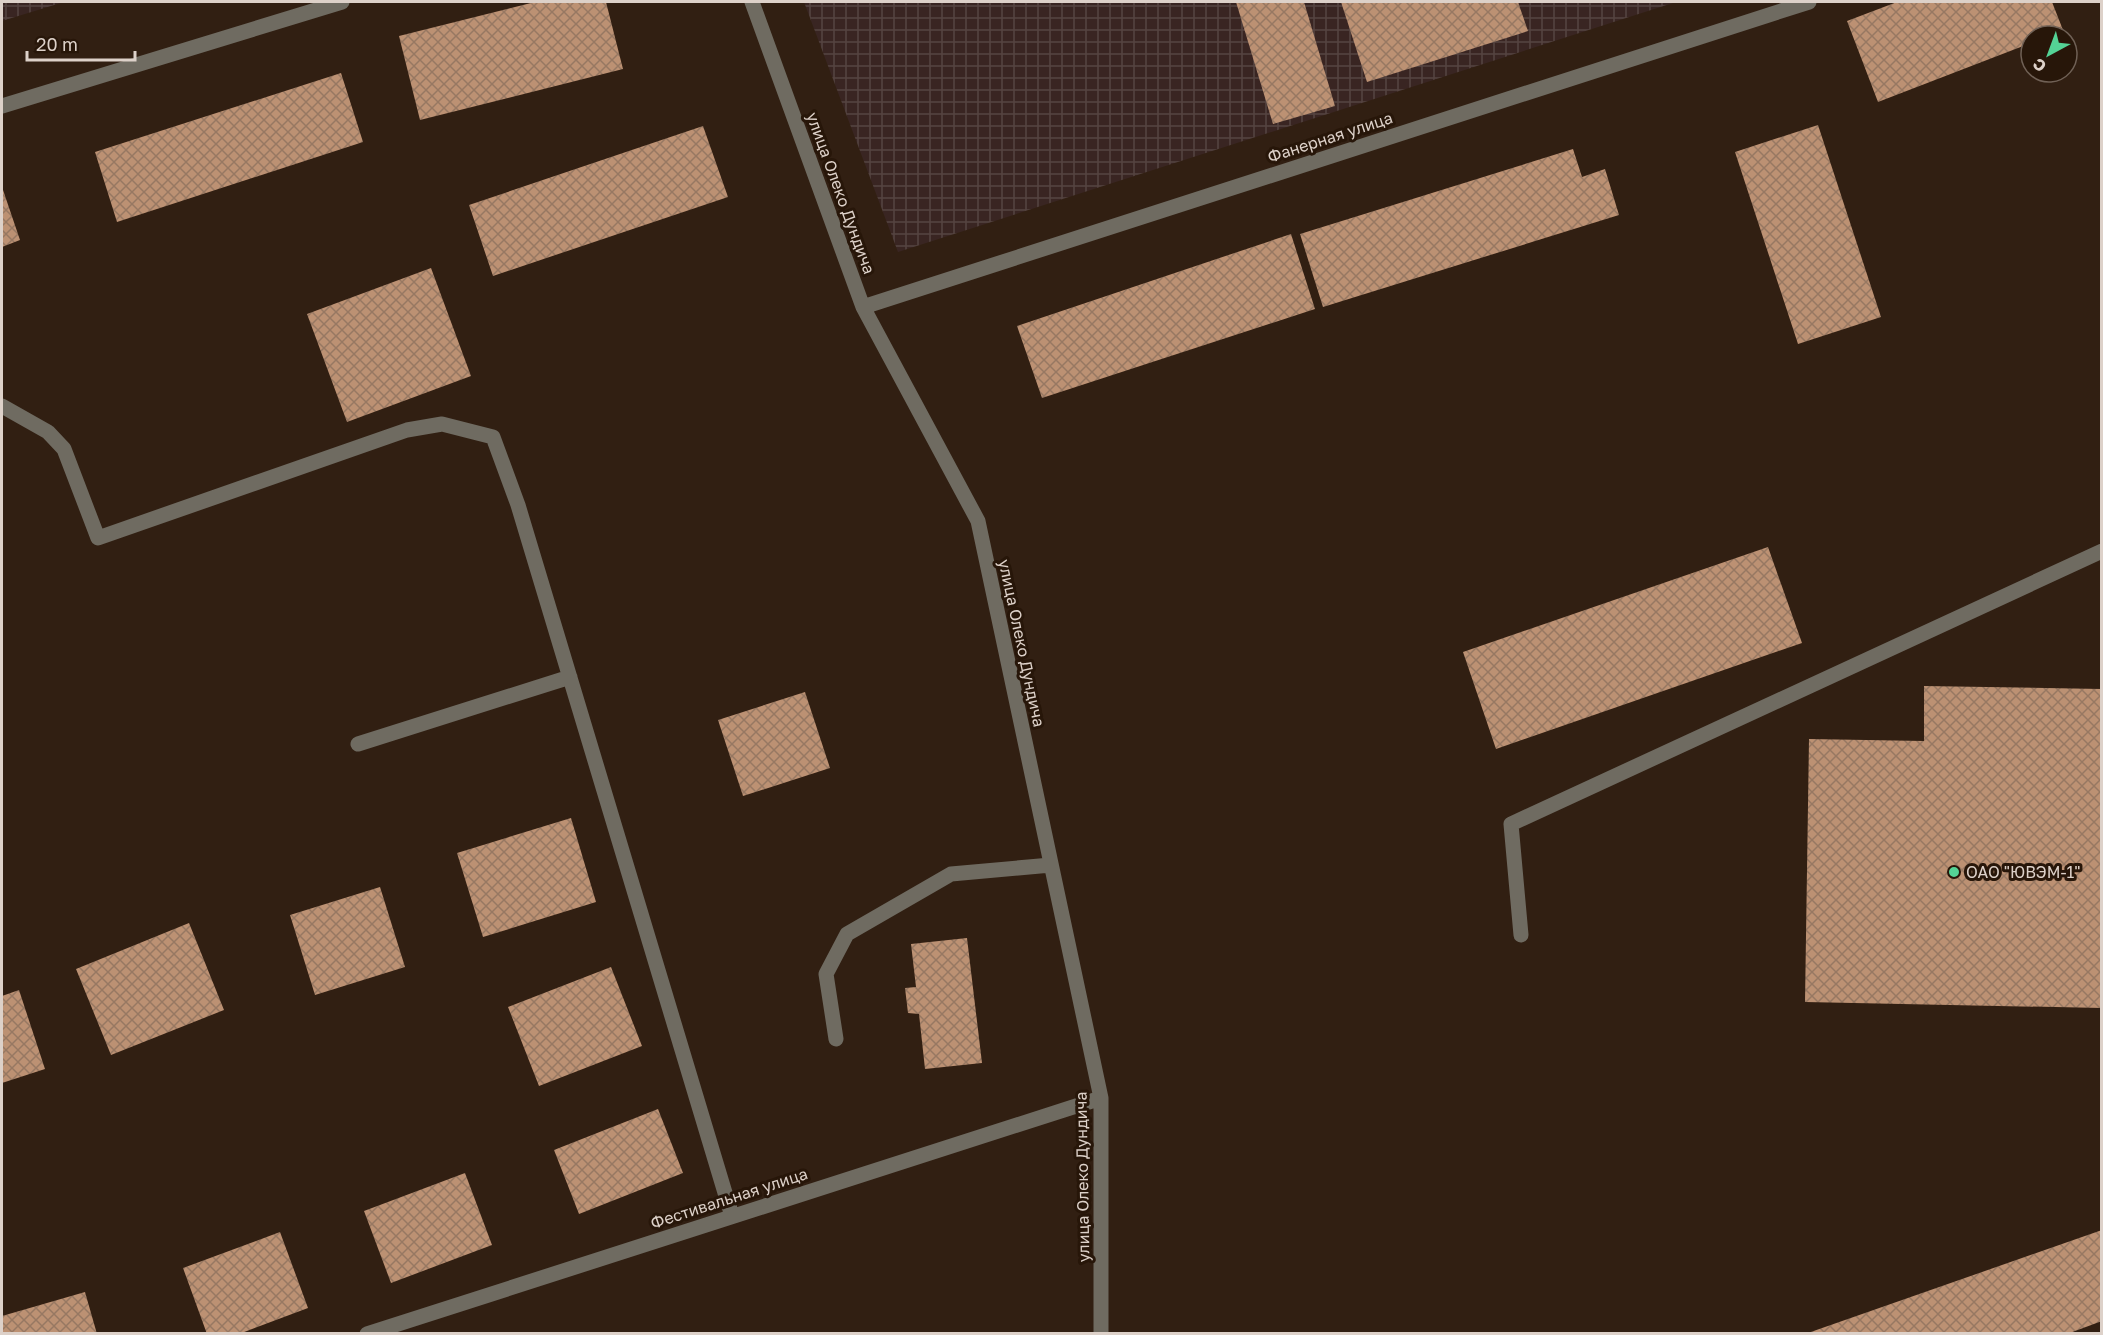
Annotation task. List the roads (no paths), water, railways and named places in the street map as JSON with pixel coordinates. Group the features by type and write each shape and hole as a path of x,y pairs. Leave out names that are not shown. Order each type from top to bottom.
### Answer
{"street":[{"path":"2,106 342,2"},
{"name":"улица Олеко Дундича","path":"752,2 862,307 978,521 1101,1098 1101,1334"},
{"name":"Фанерная улица","path":"862,307 1809,2"},
{"path":"2,406 48,432 64,449 98,538 407,430 442,424 493,437 518,505 732,1216"},
{"path":"1521,935 1511,824 2102,551"},
{"path":"358,744 570,677"},
{"path":"836,1039 826,974 847,934 951,874 1051,865"},
{"name":"Фестивальная улица","path":"367,1334 1101,1098"}],"place":[{"name":"ОАО \"ЮВЭМ-1\"","path":"1954,872"}]}
